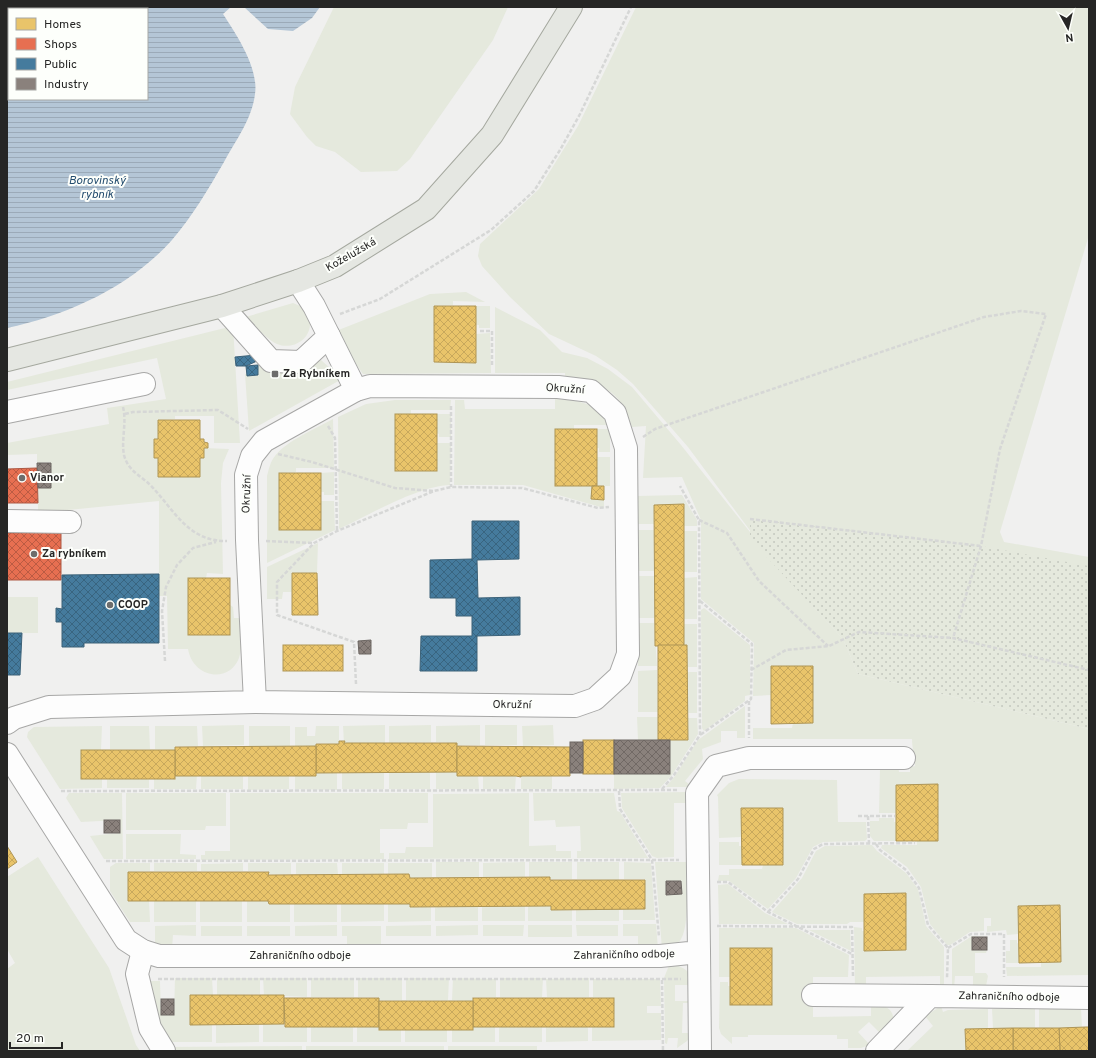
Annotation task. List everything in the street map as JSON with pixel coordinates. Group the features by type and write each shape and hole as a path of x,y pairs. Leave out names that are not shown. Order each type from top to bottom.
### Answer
{"main road":[{"name":"Koželužská","path":"7,360 222,306 298,281 335,266 426,209 492,135 571,7"}],"street":[{"path":"298,281 325,329 356,390"},
{"path":"222,306 271,361 301,362 325,329"},
{"path":"7,412 144,384"},
{"name":"Okružní","path":"7,722 14,718 49,707 255,702 575,706 595,699 620,676 628,654 626,448 615,412 591,391 558,387 370,386 356,390 264,441 252,456 246,475 247,540 255,702"},
{"path":"7,521 70,522"},
{"name":"Zahraničního odboje","path":"7,754 126,940 143,951 159,956 660,956 699,952"},
{"path":"700,1051 697,793 716,766 749,758 904,758"},
{"path":"143,951 136,974 150,1028 164,1051"},
{"name":"Zahraničního odboje","path":"813,995 1089,998"},
{"path":"877,1051 938,996"}],"path":[{"path":"325,329 380,299 491,230 534,191 560,150 580,114 631,7"},
{"path":"626,448 655,429 984,318 1021,311 1046,314 1000,449 981,546 953,638"},
{"path":"480,331 492,331 492,387"},
{"path":"451,386 451,487"},
{"path":"118,389 125,416 124,456 132,471 153,488 172,513 192,531 216,541"},
{"path":"319,410 335,438 337,531"},
{"path":"680,486 699,520 700,735"},
{"path":"356,703 354,642 277,615 277,582 314,543 337,531 434,491 451,487 522,488 598,508 627,506"},
{"path":"750,519 981,546"},
{"path":"699,520 727,533 759,582 829,646"},
{"path":"165,661 162,611 166,587 177,565 193,548 216,541 247,540 314,543"},
{"path":"699,601 752,644 751,699 749,701 749,758"},
{"path":"752,670 786,650 829,646 859,632 953,638 1089,670"},
{"path":"662,789 674,775 700,735 749,701"},
{"path":"61,791 619,791 662,789 689,790 697,793"},
{"path":"619,791 620,809 652,860 662,980 663,1051"},
{"path":"858,816 894,816"},
{"path":"868,816 869,843"},
{"path":"768,912 798,879 814,849 823,844 915,843"},
{"path":"876,844 880,850 906,870 919,888 928,925 948,948"},
{"path":"106,861 698,860"},
{"path":"716,882 728,882 768,912 852,954"},
{"path":"717,926 852,927 853,995"},
{"path":"938,996 948,948 970,934 1004,934 1004,997"},
{"path":"138,979 700,979"}],"shaded area":[{"path":"334,7 508,7 493,40 410,159 397,171 361,172 335,152 316,146 307,137 290,114 295,87"},
{"path":"636,7 1089,7 1089,235 1000,532 1004,542 1089,557 1089,714 763,548 688,447 633,384 617,370 596,356 549,334 510,297 482,266 478,256 480,244 539,189 578,126"},
{"path":"466,292 485,302 453,301 453,305 434,306 433,362 476,363 476,334 490,333 491,373 363,374 337,337 336,331 430,294"},
{"path":"293,303 305,308 309,316 310,323 309,331 303,340 293,345 282,346 273,342 246,317"},
{"path":"476,306 490,306 490,328 479,328 479,325 476,325"},
{"path":"495,307 540,330 562,352 587,358 608,369 632,387 681,445 750,532 751,539 843,639 858,674 1089,729 1089,975 1007,976 1006,967 1041,967 1041,962 1061,962 1060,905 1018,906 1019,934 1007,935 1006,930 987,932 987,926 991,926 991,918 984,918 984,931 970,932 950,945 947,945 930,924 921,887 907,867 881,848 882,845 917,845 917,841 938,841 938,784 896,785 896,813 879,813 880,769 898,766 899,772 910,772 910,767 915,766 912,739 753,739 753,728 792,728 793,723 813,723 813,667 771,666 771,695 753,696 754,643 701,599 701,520 682,477 643,478 646,426 632,427 622,404 608,390 589,383 565,378 565,373 495,373"},
{"path":"233,326 240,443 214,443 214,416 175,416 175,419 158,420 158,439 154,458 158,458 158,477 200,477 200,458 204,458 204,448 229,449 223,463 221,483 223,574 207,573 206,578 188,578 188,635 230,634 230,605 233,607 234,618 240,618 241,643 239,658 228,672 212,674 197,666 191,659 188,649 168,649 167,596 159,596 159,501 38,513 38,488 51,488 50,462 37,463 37,454 7,455 7,443 109,424 107,408 166,399 157,358 7,390 7,382"},
{"path":"321,360 342,379 249,431 245,374 247,374 247,376 258,375 258,365 273,371 311,366"},
{"path":"555,399 586,404 598,411 608,425 574,425 574,429 555,430 555,486 592,485 591,499 604,500 604,508 523,485 454,485 455,400 464,400 465,409 555,409"},
{"path":"395,400 451,400 450,410 411,410 411,414 395,415 395,471 437,471 436,443 451,443 450,485 423,490 379,509 339,529 338,417 366,404"},
{"path":"437,414 451,414 451,437 439,437 439,434 436,433"},
{"path":"333,419 334,468 296,468 296,472 279,473 279,529 321,501 334,501 335,530 267,563 267,476 271,463 280,450 286,445"},
{"path":"597,429 610,429 610,452 599,452 599,448 596,448"},
{"path":"596,457 610,457 610,486 597,486"},
{"path":"334,472 334,495 324,495 324,492 320,492 321,473"},
{"path":"682,495 697,520 697,526 683,526 683,504 655,505 654,524 638,524 637,496"},
{"path":"750,519 981,546 1089,566 1089,729 858,674 843,639 750,539"},
{"path":"637,530 654,530 654,571 637,571"},
{"path":"683,531 697,531 697,572 683,572"},
{"path":"318,543 317,573 292,573 292,592 283,592 282,599 267,599 267,567"},
{"path":"637,576 654,576 655,618 638,618"},
{"path":"697,577 697,619 684,619 684,578"},
{"path":"7,597 38,597 38,633 7,633"},
{"path":"704,608 750,645 750,695 745,696 745,701 704,731 702,728 701,610"},
{"path":"638,623 654,623 657,666 638,666"},
{"path":"684,624 697,624 697,667 687,667 687,646 684,646"},
{"path":"657,670 658,712 638,712 638,671"},
{"path":"687,672 697,672 697,713 687,713"},
{"path":"745,706 745,738 737,738 737,731 721,731 721,742 702,749 703,759 685,781 690,785 689,787 666,787 675,776 698,740"},
{"path":"637,717 658,717 658,740 638,740"},
{"path":"687,718 697,718 698,734 672,775 660,788 614,789 614,774 670,774 670,740 687,740"},
{"path":"244,725 244,745 203,746 202,726"},
{"path":"385,725 385,743 344,743 343,726"},
{"path":"431,725 431,742 389,743 389,726"},
{"path":"480,725 480,745 456,745 456,743 436,742 436,726"},
{"path":"485,725 517,725 517,745 485,745"},
{"path":"553,725 554,745 523,746 522,726"},
{"path":"102,726 101,750 81,750 81,779 102,779 102,788 60,789 27,737 28,732 34,727"},
{"path":"110,726 149,726 150,749 110,749"},
{"path":"155,726 197,726 198,746 175,746 175,750 155,749"},
{"path":"249,726 290,726 290,746 249,746"},
{"path":"316,726 339,726 339,744 316,743 316,746 295,746 295,727 307,727 307,736 315,736"},
{"path":"337,772 337,790 295,789 295,775 316,776 316,773"},
{"path":"342,772 384,772 384,789 342,789"},
{"path":"389,772 430,772 430,789 389,789"},
{"path":"436,772 457,772 457,776 478,775 479,789 436,789"},
{"path":"197,775 196,789 154,789 154,779 175,779 175,776"},
{"path":"201,775 243,775 243,789 201,789"},
{"path":"248,775 289,775 289,789 248,790"},
{"path":"552,775 552,789 521,789 521,776"},
{"path":"483,776 516,776 515,789 483,789"},
{"path":"107,779 149,779 149,788 107,788"},
{"path":"739,779 837,780 838,822 866,822 867,839 865,841 823,842 813,847 796,878 768,909 729,881 718,881 719,875 729,875 729,869 762,869 763,865 783,865 783,808 741,808 741,837 719,838 717,795 729,783"},
{"path":"687,792 686,803 674,803 674,857 657,858 652,856 622,808 621,793"},
{"path":"69,793 122,793 123,859 104,859 90,836 119,833 120,820 81,822 66,798"},
{"path":"126,793 226,793 226,826 206,826 205,830 126,830"},
{"path":"230,793 428,793 428,823 408,823 407,829 380,829 380,853 384,853 384,859 201,860 201,855 205,855 205,851 230,851"},
{"path":"529,793 529,846 556,845 556,851 571,851 571,858 389,859 389,853 405,853 406,847 433,847 433,794"},
{"path":"533,793 614,793 617,811 620,812 648,858 577,858 577,851 581,851 580,826 556,827 555,820 534,821"},
{"path":"879,818 894,818 894,822 896,822 896,841 874,841 870,836 870,821 879,821"},
{"path":"126,834 181,834 180,854 196,855 196,859 126,859"},
{"path":"719,842 739,842 739,846 742,846 742,865 719,865"},
{"path":"872,845 877,851 906,873 918,889 926,926 944,947 944,989 940,989 940,976 866,977 866,990 855,990 854,927 862,928 862,931 864,931 864,951 906,950 906,893 864,894 864,922 850,922 847,924 797,924 772,912 802,878 816,851 825,846"},
{"path":"38,857 109,968 136,1045 140,1051 7,1051 7,969 15,963 7,949 7,877"},
{"path":"436,862 479,862 479,877 436,877"},
{"path":"525,862 525,877 483,877 483,863"},
{"path":"529,862 572,862 572,879 529,877"},
{"path":"577,862 619,862 619,880 577,879"},
{"path":"624,862 651,863 655,920 623,920 623,909 645,909 644,879 624,879"},
{"path":"655,862 686,862 687,892 683,936 676,945 662,949","holes":["666,881 681,881 682,894 666,895"]},
{"path":"116,863 150,863 150,871 128,872 128,901 149,901 150,922 130,922 110,891 110,867"},
{"path":"154,863 197,863 197,871 154,871"},
{"path":"243,863 243,871 201,871 201,864"},
{"path":"248,863 291,863 291,874 268,874 268,871 248,871"},
{"path":"296,863 337,863 338,874 296,874"},
{"path":"342,863 384,863 384,874 342,874"},
{"path":"388,863 432,863 432,877 410,878 409,874 388,874"},
{"path":"728,884 765,913 788,924 719,924 718,885"},
{"path":"154,900 196,900 196,922 154,922"},
{"path":"242,900 242,922 200,922 200,901"},
{"path":"247,900 269,900 269,904 290,904 290,922 247,922"},
{"path":"384,903 384,921 341,922 341,904"},
{"path":"388,903 410,904 410,907 431,906 431,921 388,922"},
{"path":"294,904 337,904 337,922 294,922"},
{"path":"435,906 478,906 478,921 435,921"},
{"path":"482,906 525,906 525,921 482,921"},
{"path":"528,906 551,906 551,910 572,909 572,921 528,921"},
{"path":"576,909 619,909 619,921 576,921"},
{"path":"623,924 656,924 658,949 638,949 638,936 623,936"},
{"path":"196,925 196,936 173,935 172,949 155,946 155,926"},
{"path":"337,925 337,936 295,936 295,926"},
{"path":"431,925 431,936 386,936 386,926"},
{"path":"478,925 478,935 436,936 436,926"},
{"path":"483,925 524,925 523,936 483,936"},
{"path":"528,925 572,925 572,937 528,937"},
{"path":"576,925 618,925 618,936 577,936"},
{"path":"201,926 242,926 242,936 201,936"},
{"path":"247,926 290,926 290,936 247,936"},
{"path":"342,926 381,926 381,948 347,949 347,936 342,936"},
{"path":"719,928 796,928 849,955 848,977 813,977 813,1017 871,1016 871,1004 883,1006 889,1009 894,1020 881,1034 869,1022 858,1032 870,1045 861,1048 848,1048 848,1039 837,1039 837,1035 748,1035 748,1037 732,1037 732,1044 721,1034 719,1028 720,982 728,982 728,986 730,986 730,1005 772,1005 772,949 730,948 730,977 719,977"},
{"path":"809,930 850,930 851,951"},
{"path":"972,936 988,936 972,937 972,950 987,950 986,953 975,953 975,973 986,973 988,976 986,986 973,989 973,976 955,976 954,989 952,989 952,949"},
{"path":"1010,940 1017,940 1017,943 1019,944 1019,963 1006,963 1006,951 1010,951"},
{"path":"670,963 686,970 692,976 695,985 675,985 675,1001 695,1001 695,1003 683,1003 682,1033 689,1033 692,1035 687,1041 677,1048 678,1038 668,1038 667,1044 665,1043 664,978"},
{"path":"175,978 212,978 213,995 191,995 212,1024 212,1042 167,1041 143,987 145,981 160,981 161,1014 174,1015"},
{"path":"217,978 260,978 260,994 217,995"},
{"path":"263,978 307,978 307,997 264,995"},
{"path":"311,978 354,978 354,997 311,997"},
{"path":"358,978 402,978 402,1000 378,1000 378,997 358,997"},
{"path":"406,978 449,978 448,1000 406,1000"},
{"path":"453,978 496,979 496,997 473,997 473,1001 452,1000"},
{"path":"500,978 543,978 542,997 500,997"},
{"path":"589,978 589,997 547,997 546,979"},
{"path":"593,979 660,979 661,1006 647,1006 647,1013 661,1013 661,1040 592,1041 592,1026 614,1026 614,998 593,997"},
{"path":"941,1006 943,1012 948,1010 988,1009 988,1029 965,1030 966,1051 907,1051 933,1026 925,1016"},
{"path":"1035,1008 1035,1028 993,1028 992,1009"},
{"path":"1081,1008 1082,1028 1039,1028 1039,1009"},
{"path":"216,1024 259,1024 259,1042 216,1043"},
{"path":"263,1024 284,1024 285,1027 307,1027 307,1042 263,1042"},
{"path":"357,1026 379,1026 379,1030 401,1030 401,1042 357,1042"},
{"path":"588,1026 588,1041 546,1042 546,1027"},
{"path":"311,1027 353,1027 353,1042 311,1042"},
{"path":"473,1027 495,1027 495,1042 452,1042 452,1029 473,1030"},
{"path":"499,1027 542,1027 542,1042 499,1042"},
{"path":"447,1029 447,1042 405,1042 405,1030"},
{"path":"302,1046 302,1051 168,1051 166,1047"},
{"path":"306,1046 444,1046 444,1051 306,1051"},
{"path":"448,1046 537,1046 537,1051 448,1051"}],"water":[{"name":"Borovinský rybník","path":"7,7 231,7 223,14 240,41 254,73 255,94 251,112 243,129 193,212 172,240 137,272 97,297 75,307 7,328"},
{"path":"244,7 320,7 312,18 293,31 268,29"}],"building: Homes":[{"path":"434,306 476,306 476,363 434,362"},
{"path":"395,414 437,414 437,471 395,471"},
{"path":"158,420 200,420 200,439 204,439 204,442 208,443 208,448 204,448 204,458 200,458 200,477 158,477 158,458 154,458 154,439 158,439"},
{"path":"555,429 597,429 597,486 555,486"},
{"path":"279,473 321,473 321,530 279,530"},
{"path":"592,486 604,486 604,500 591,499"},
{"path":"684,504 684,646 655,646 654,505"},
{"path":"292,573 317,573 318,615 292,615"},
{"path":"188,578 230,578 230,635 188,635"},
{"path":"283,645 343,645 343,671 283,671"},
{"path":"658,645 687,645 688,740 658,740"},
{"path":"771,666 813,666 813,723 771,724"},
{"path":"583,740 614,740 614,774 583,774"},
{"path":"339,741 345,741 344,743 457,743 457,772 316,773 316,744 339,744"},
{"path":"316,746 316,776 175,776 175,747"},
{"path":"457,746 570,747 570,776 457,776"},
{"path":"81,750 175,750 175,779 81,779"},
{"path":"938,784 938,841 896,841 896,785"},
{"path":"741,808 783,808 783,865 742,865"},
{"path":"7,846 17,862 7,869"},
{"path":"128,872 269,872 268,875 409,874 410,878 550,877 550,880 645,880 645,909 551,910 551,906 410,907 410,904 269,904 268,901 128,901"},
{"path":"906,893 906,950 864,951 864,894"},
{"path":"1060,905 1061,962 1019,963 1018,906"},
{"path":"730,948 772,948 772,1005 730,1005"},
{"path":"190,995 284,995 284,1024 190,1025"},
{"path":"284,998 379,998 379,1027 285,1027"},
{"path":"473,998 614,998 614,1027 473,1027"},
{"path":"379,1001 473,1001 473,1030 379,1030"},
{"path":"1089,1027 1089,1051 1060,1051 1059,1028"},
{"path":"1013,1028 1059,1028 1060,1051 1013,1051"},
{"path":"1013,1028 1013,1051 966,1051 965,1029"}],"building: Shops":[{"name":"Vianor","path":"37,468 38,503 7,503 7,469"},
{"name":"Za rybníkem","path":"61,532 61,580 7,580 7,533"}],"building: Public":[{"path":"256,355 257,361 246,366 236,366 235,357"},
{"path":"258,365 258,375 247,376 246,366"},
{"path":"472,521 519,521 519,559 477,560 478,598 520,597 520,635 477,636 477,671 420,671 421,636 472,636 472,616 456,616 456,598 430,598 430,560 472,559"},
{"path":"159,574 159,643 84,643 84,647 62,647 62,622 56,622 56,608 62,609 62,575"},
{"path":"7,633 22,633 20,675 7,675"}],"building: Industry":[{"path":"37,463 51,463 51,488 38,488"},
{"path":"371,640 371,654 359,654 358,641"},
{"path":"614,740 670,740 670,774 614,774"},
{"path":"570,742 583,742 583,773 570,773"},
{"path":"104,820 120,820 120,833 104,833"},
{"path":"666,881 681,881 682,894 666,895"},
{"path":"972,937 987,937 987,950 972,950"},
{"path":"161,999 174,999 174,1015 161,1015"}],"place":[{"name":"Za Rybníkem","path":"275,374"},
{"name":"Vianor","path":"22,478"},
{"name":"Za rybníkem","path":"34,554"},
{"name":"COOP","path":"110,605"}]}
